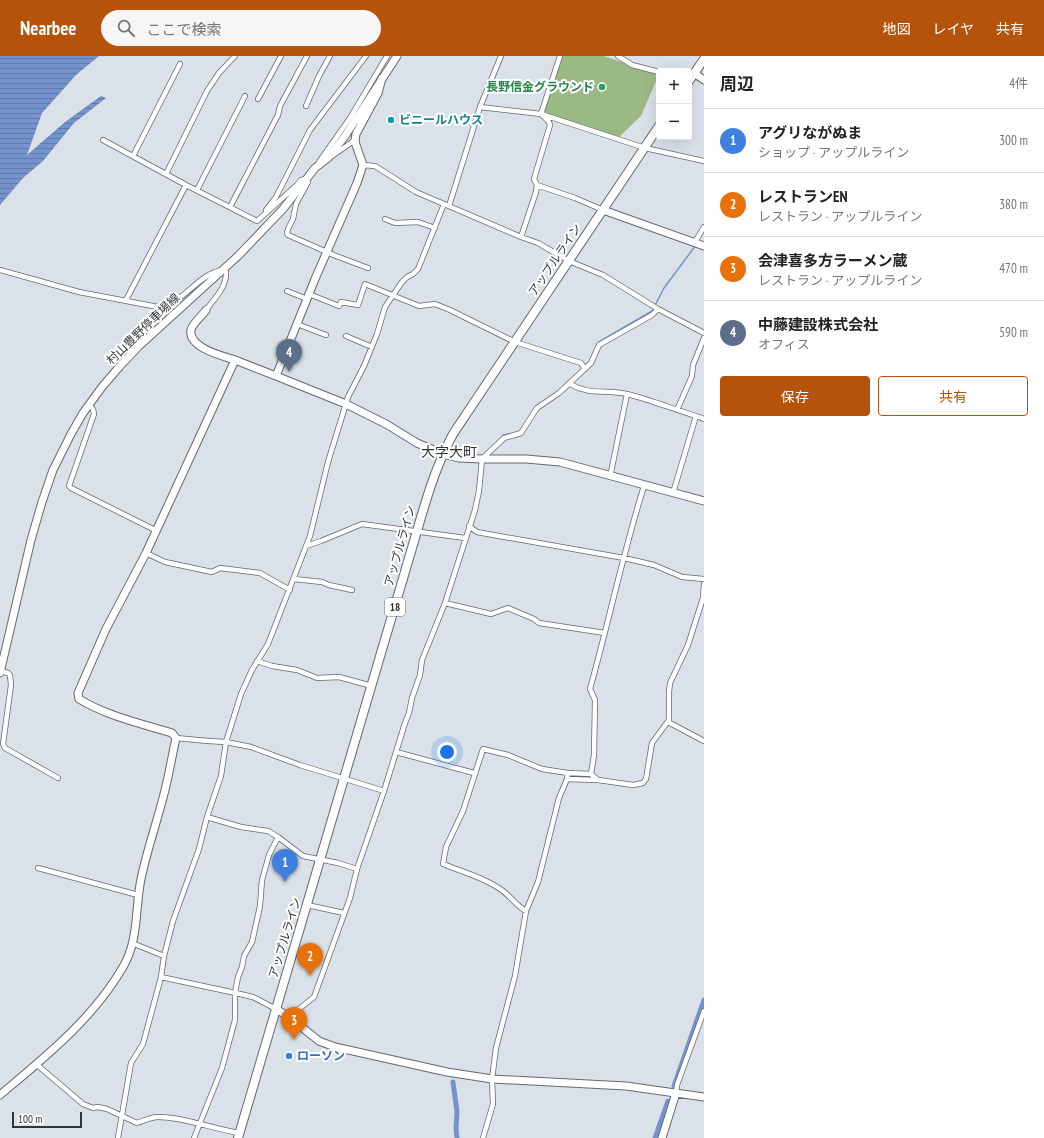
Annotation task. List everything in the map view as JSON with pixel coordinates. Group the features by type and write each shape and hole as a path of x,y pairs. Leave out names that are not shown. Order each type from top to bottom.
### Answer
{"highway":[{"path":"692,75 704,58"},
{"name":"アップルライン","path":"239,1135 429,490 443,454 451,438 656,131"}],"street":[{"path":"166,174 207,91 219,73 235,56"},
{"path":"258,99 281,56"},
{"path":"230,207 278,115 280,106 307,56"},
{"path":"306,106 319,76 330,56"},
{"path":"257,220 276,197 310,130 366,56"},
{"path":"315,168 350,118 387,56"},
{"name":"村山豊野停車場線","path":"0,672 31,540 42,502 59,457 73,430 89,405 111,376 138,348 266,228 283,209 315,168 328,158 345,136 397,56"},
{"path":"118,1138 131,1063 142,1044 161,977 164,956 173,921 199,849 207,817 221,776 226,742 241,694 252,670 268,644 290,590 316,514 328,462 348,398 372,347 382,314 392,295 402,282 407,277 414,274 418,269 435,228 447,205 480,107 501,56"},
{"path":"541,114 560,56"},
{"path":"618,56 632,65 656,71"},
{"path":"133,156 180,64"},
{"path":"276,376 357,183 363,165 355,140 356,134 378,93 382,78"},
{"path":"692,78 704,80"},
{"path":"198,190 245,96"},
{"path":"480,107 541,114 645,148 704,161"},
{"path":"521,237 537,185 534,179 550,125 541,114"},
{"path":"103,140 186,185 257,220"},
{"path":"328,158 355,140"},
{"path":"363,165 376,166 416,192 538,243 569,261 603,275 658,309 704,333"},
{"path":"257,220 301,180 307,179 308,182 296,204 293,219 287,234 368,268"},
{"path":"126,300 186,185"},
{"path":"537,185 704,246"},
{"path":"385,220 395,223 418,222 435,228"},
{"path":"696,242 704,227"},
{"path":"0,270 78,292 158,307 166,307 173,303 204,278 214,272 222,270 226,272 226,278 223,286 191,329 191,335 195,343 215,353 346,404 386,424 417,443 443,454 459,458 526,459 560,462 644,486 704,501"},
{"path":"288,291 339,306 341,302 358,305 365,284 419,306 435,304 515,342 581,363 585,369"},
{"path":"289,1017 314,997 344,913 409,713 412,698 420,675 422,660 431,634 445,603 469,526 479,491 482,459 504,438 521,432 537,408 570,384 591,363 599,345 652,315 658,309"},
{"path":"297,324 326,335"},
{"path":"346,336 372,347"},
{"path":"677,410 692,376 693,365 704,338"},
{"path":"235,360 146,553 106,629 78,692 80,699 89,705 172,734 176,738 226,742 251,747 384,791"},
{"path":"570,384 580,389 595,393 604,391 627,394 704,419"},
{"path":"610,476 627,394"},
{"path":"89,405 93,409 94,414 69,486 157,530"},
{"path":"673,493 696,416"},
{"path":"591,774 594,755 595,700 590,689 631,526 644,486"},
{"path":"306,546 321,542 362,524 465,538"},
{"path":"469,526 477,532 624,558 654,565 682,577 704,579"},
{"path":"146,553 165,562 212,572 220,568 260,573 290,590"},
{"path":"294,579 322,582 352,590"},
{"path":"567,779 598,780 633,785 643,783 646,778 652,743 668,722 670,714 670,683 688,646 703,598 704,584"},
{"path":"445,603 491,614 508,608 534,619 539,623 605,633"},
{"path":"257,661 272,666 297,670 317,678 339,678 372,686"},
{"path":"0,672 8,673 10,675 11,685 3,744 5,748 58,778"},
{"path":"668,722 704,741"},
{"path":"0,1095 36,1064 95,1008 124,966 135,935 138,895 166,785 176,738"},
{"path":"526,911 503,891 493,885 469,872 443,864 446,848 463,811 483,749 508,755 542,769 568,773 591,774 598,780"},
{"path":"396,752 474,773"},
{"path":"483,1138 493,1104 492,1079 496,1048 515,976 526,911 538,882 559,798 568,773"},
{"path":"207,817 240,827 268,831 303,856 321,859 358,870"},
{"path":"194,1138 222,1068 235,1020 235,993 238,977 244,956 252,942 260,906 262,880 269,855 278,837"},
{"path":"38,868 138,895"},
{"path":"307,905 344,913"},
{"path":"132,943 164,956"},
{"path":"161,977 253,997 289,1017 319,1041 335,1047 447,1072 492,1079 626,1086 704,1097"},
{"path":"662,1138 676,1093 677,1085 704,1011"},
{"path":"36,1064 83,1104 93,1108 98,1107 107,1109 137,1123 156,1117 172,1118 239,1135"}],"green space":[{"name":"長野信金グラウンド","path":"561,56 604,56 637,69 650,70 656,73 656,81 641,116 619,137 543,112"}],"water":[{"path":"0,56 99,56 76,75 42,113 27,155 65,122 101,96 106,98 74,123 43,161 23,178 0,205"}],"waterway":[{"path":"589,362 599,342 652,311 664,288 696,245"},
{"path":"503,435 511,434"},
{"path":"674,1086 704,1000"},
{"path":"453,1082 457,1112 457,1138"},
{"path":"655,1138 668,1101"}],"place":[{"name":"長野信金グラウンド","path":"602,87"},
{"name":"ビニールハウス","path":"391,120"},
{"name":"中藤建設株式会社","path":"289,372"},
{"name":"アグリながぬま","path":"285,882"},
{"name":"レストランEN","path":"310,976"},
{"name":"会津喜多方ラーメン蔵","path":"294,1040"},
{"name":"ローソン","path":"289,1056"}],"district":[{"name":"大字大町","path":"449,452"}]}
